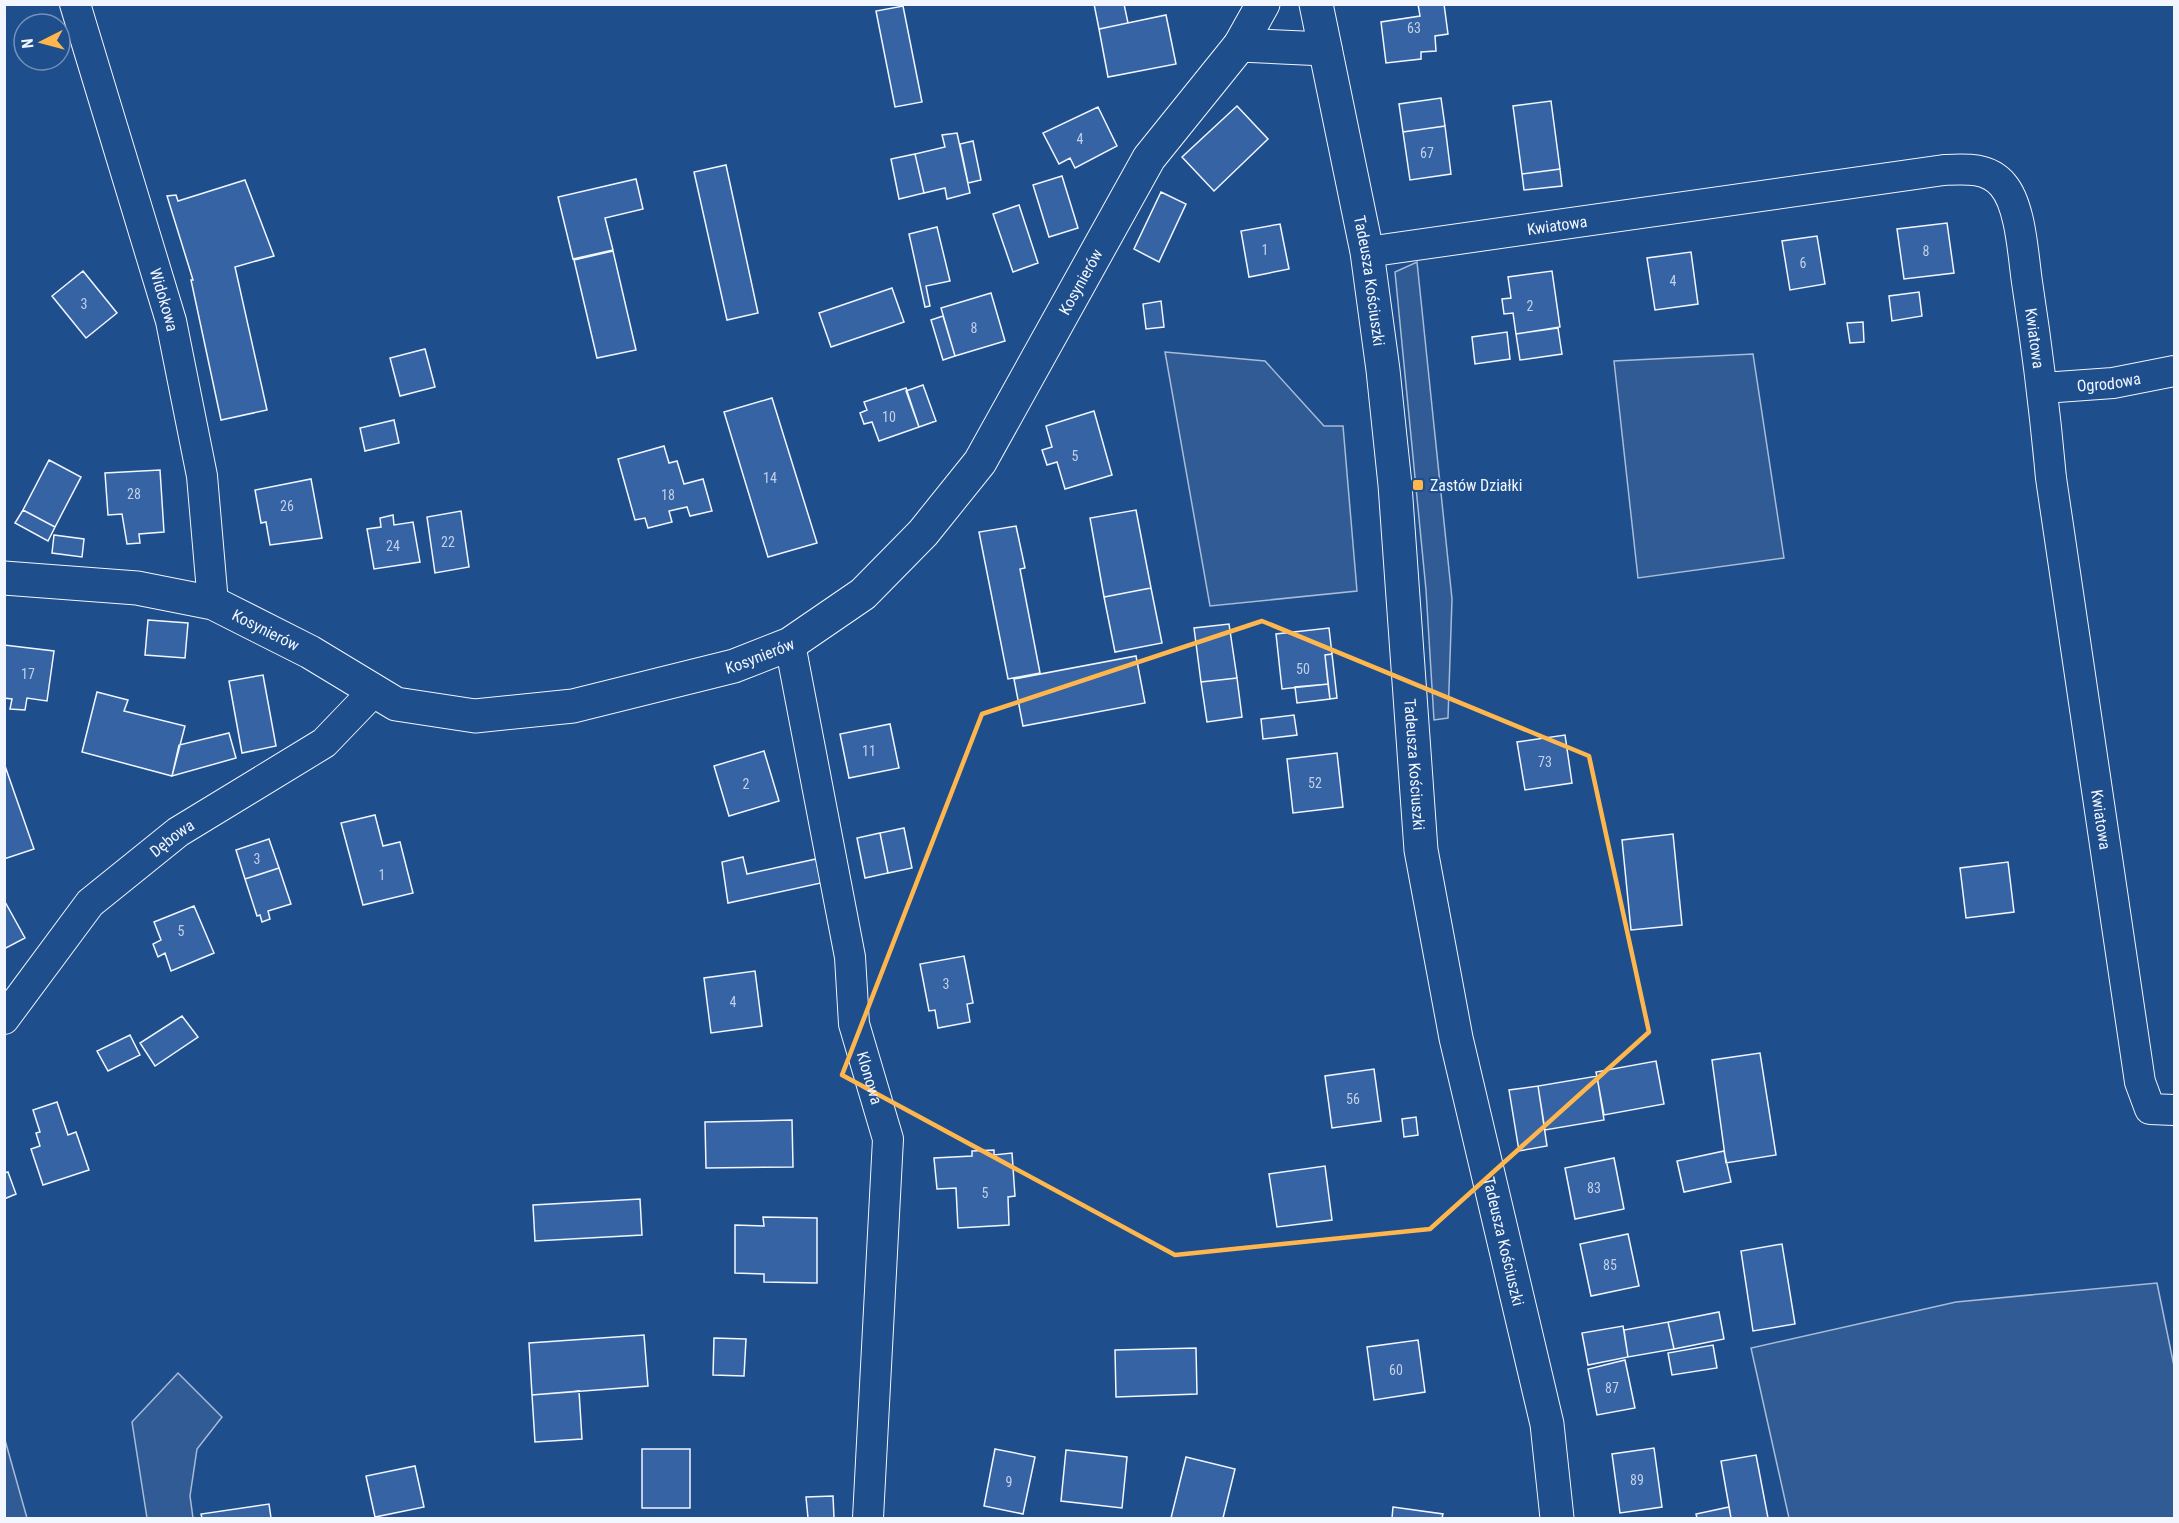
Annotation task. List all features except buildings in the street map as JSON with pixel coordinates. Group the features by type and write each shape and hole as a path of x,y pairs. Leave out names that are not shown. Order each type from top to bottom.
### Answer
{"street":[{"name":"Widokowa","path":"75,4 171,321 202,476 213,603"},
{"name":"Kosynierów","path":"4,578 137,588 213,603 310,652 396,704 475,716 573,706 734,666 790,644 863,594 923,533 980,462 1149,158 1240,45 1263,4"},
{"name":"Tadeusza Kościuszki","path":"1316,4 1367,252 1395,485 1421,850 1456,1038 1547,1424 1557,1518"},
{"path":"1240,45 1325,49"},
{"name":"Kwiatowa","path":"1367,252 1944,170 1975,170 2003,184 2014,207 2043,388 2051,478 2140,1082 2150,1109 2175,1110"},
{"name":"Ogrodowa","path":"2043,388 2112,383 2175,371"},
{"name":"Klonowa","path":"790,644 850,957 854,1024 888,1139 868,1518"},
{"name":"Dębowa","path":"4,1019 90,903 178,832 324,743 373,692"}],"highlighted area":[{"path":"1262,621 1589,756 1649,1032 1430,1229 1175,1255 842,1075 982,714"}],"shaded area":[{"path":"1417,262 1452,599 1448,718 1434,720 1426,590 1395,272"},
{"path":"1165,352 1265,361 1324,426 1343,426 1357,591 1210,606"},
{"path":"1753,354 1784,558 1638,578 1614,361"},
{"path":"2157,1283 2174,1366 2174,1518 1789,1518 1751,1348 1956,1302"},
{"path":"178,1373 222,1417 197,1449 190,1496 193,1518 147,1518 132,1422"},
{"path":"5,1440 27,1518 5,1518"}],"place":[{"name":"Zastów Działki","path":"1418,485"}]}
